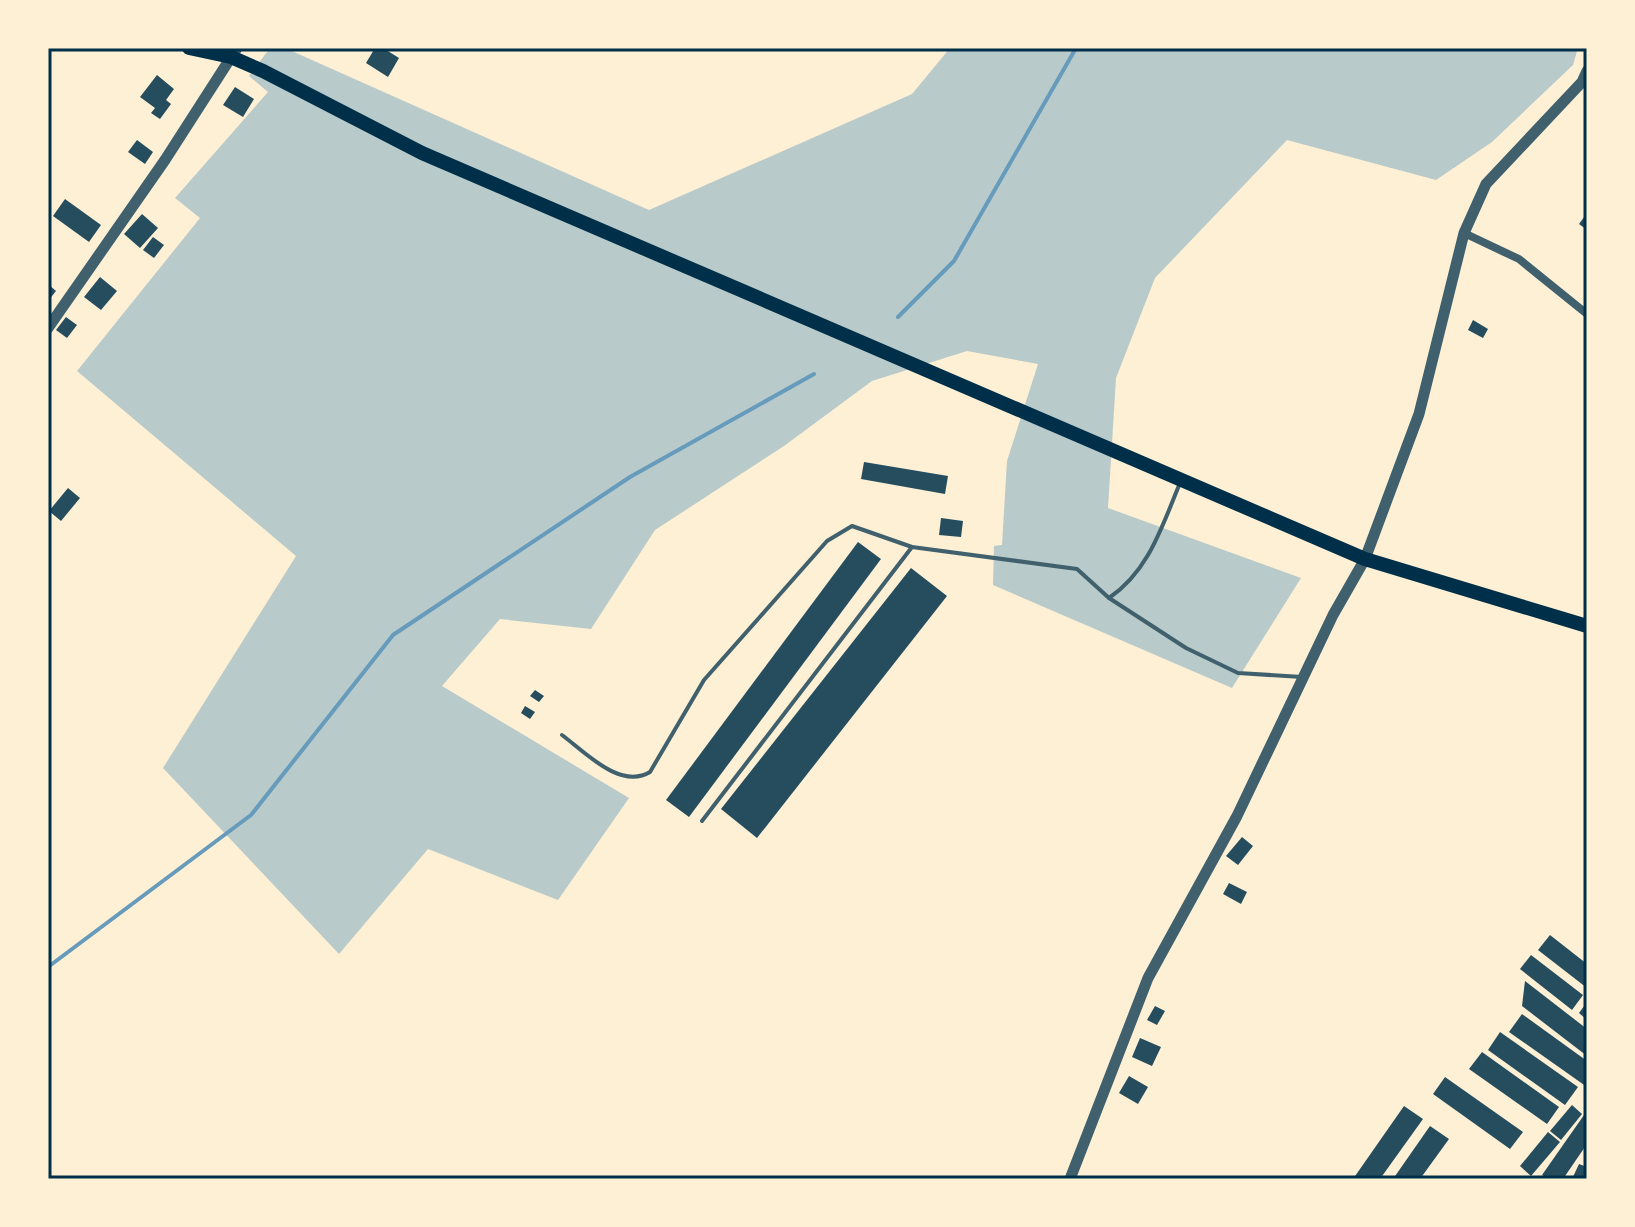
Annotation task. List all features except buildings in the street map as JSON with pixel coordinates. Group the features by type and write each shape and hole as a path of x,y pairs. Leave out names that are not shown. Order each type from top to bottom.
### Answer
{"main road":[{"path":"189,48 234,52 422,153 1365,559 1587,626"}],"street":[{"path":"48,328 165,160 234,52"},
{"path":"1070,1179 1148,978 1237,816 1333,615 1365,559 1419,414 1464,233 1486,184 1582,82 1587,71"},
{"path":"1464,233 1519,259 1587,314"}],"lane":[{"path":"1109,598 1127,585 1142,567 1181,480"},
{"path":"562,735 610,770 630,777 644,775 655,766 704,680 835,534 845,528 859,527 912,547 1077,569 1109,598 1186,648 1238,673 1305,677"},
{"path":"702,821 912,547"}],"shaded area":[{"path":"270,48 285,48 649,210 912,94 950,48 1578,48 1573,65 1492,142 1436,180 1287,140 1155,278 1116,378 1108,508 1301,578 1232,688 993,585 994,546 1002,545 1007,461 1038,364 967,351 872,381 784,446 655,530 591,629 500,619 442,686 629,798 558,900 428,849 339,954 163,768 296,556 77,371 200,218 175,198 268,92 249,76"}],"waterway":[{"path":"898,317 954,261 1076,48"},
{"path":"48,967 251,815 393,635 630,477 814,374"}]}
